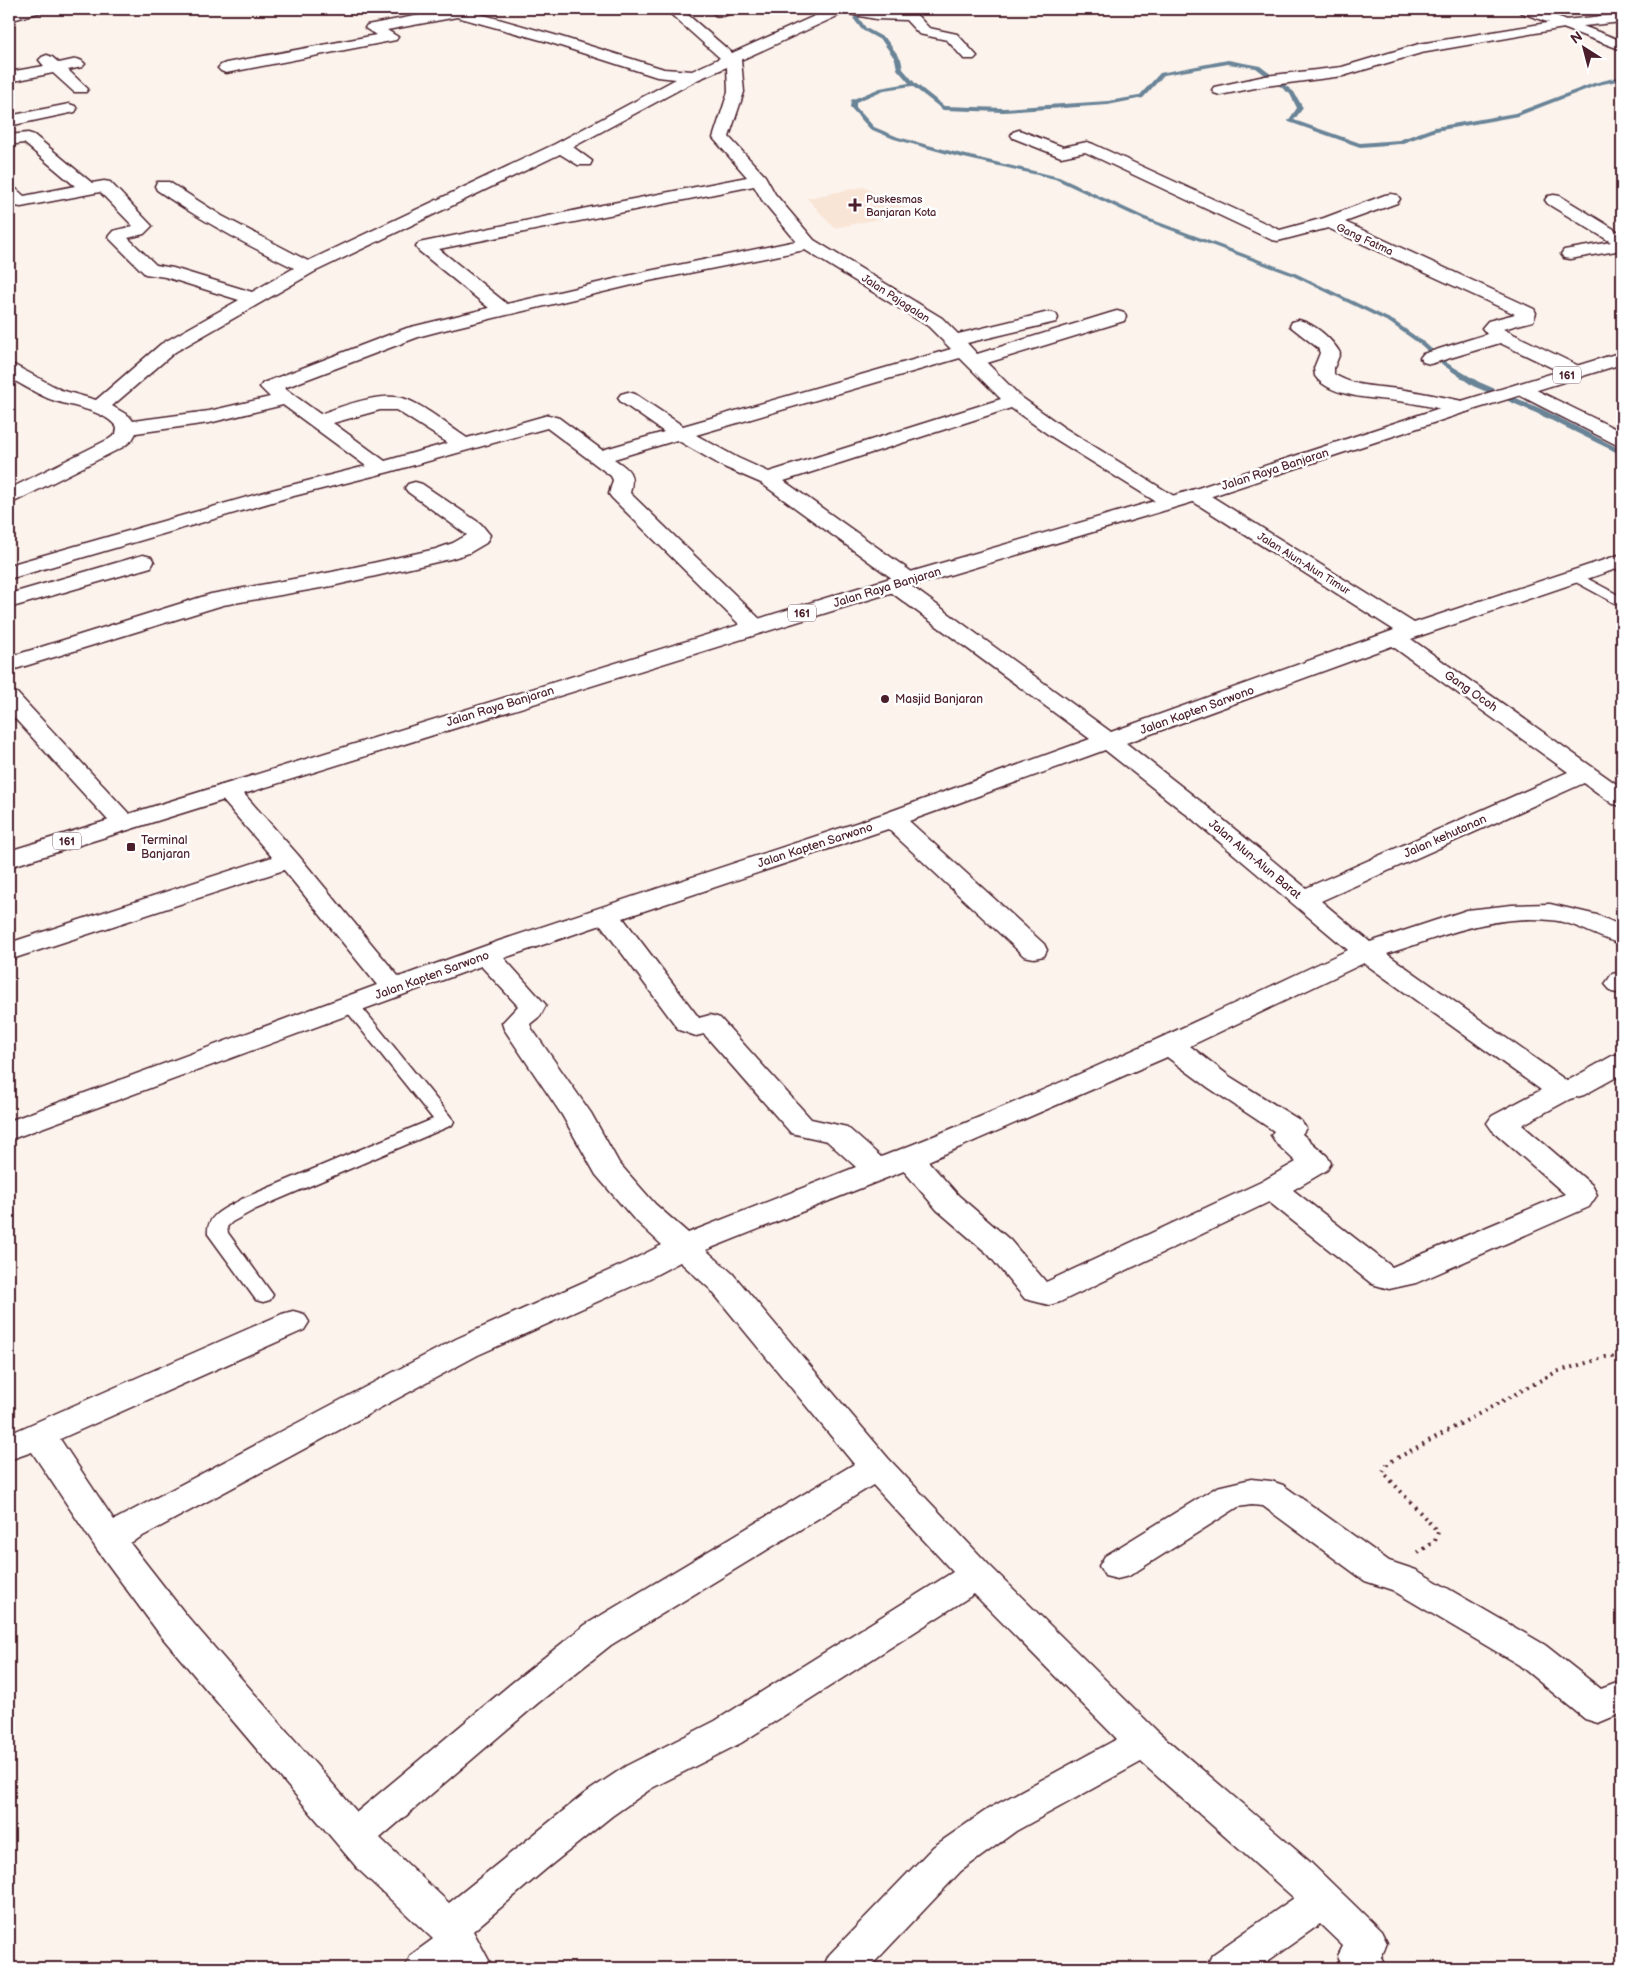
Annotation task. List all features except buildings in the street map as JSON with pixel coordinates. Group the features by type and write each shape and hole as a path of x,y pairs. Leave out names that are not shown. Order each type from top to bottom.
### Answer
{"street":[{"path":"9,17 36,9"},
{"path":"672,9 731,59"},
{"path":"99,406 168,348 308,268 561,147 694,76 847,9 876,15 910,16 924,31 952,37 969,56"},
{"path":"1525,9 1622,46"},
{"path":"226,68 391,37 372,28 452,10 553,39 662,74 694,76"},
{"path":"1220,90 1265,81 1343,71 1419,49 1475,38 1565,24 1622,18"},
{"path":"44,57 80,89"},
{"name":"Jalan Pajagalan","path":"731,59 734,62 736,92 721,138 759,180 768,196 808,244 935,322 1014,401 1056,431 1170,502"},
{"path":"9,77 77,64"},
{"path":"9,82 22,93"},
{"path":"9,121 69,109"},
{"name":"Gang Fatma","path":"1019,135 1061,152 1087,147 1278,236 1330,222 1527,313 1526,317 1495,325 1491,328 1501,336"},
{"path":"9,140 28,138 87,188"},
{"path":"561,147 584,161"},
{"path":"502,310 425,247 586,213 759,180"},
{"path":"9,192 21,202 104,186 143,226 140,230 121,234 117,237 150,270 167,272 254,298"},
{"path":"163,186 196,209 252,241 308,268"},
{"path":"1330,222 1391,199"},
{"path":"1554,200 1622,241"},
{"path":"382,468 270,387 414,332 649,276 808,244"},
{"path":"1570,254 1622,245"},
{"path":"598,457 963,351 1117,317"},
{"path":"963,351 1049,318"},
{"path":"1299,326 1326,345 1330,353 1324,368 1325,376 1336,384 1366,391 1470,405"},
{"path":"1430,358 1501,336 1576,372"},
{"name":"Jalan Raya Banjaran","path":"9,859 755,627 1196,495 1470,405 1622,358"},
{"path":"9,370 54,394 99,406 122,420 127,428 125,436 116,442 9,497"},
{"path":"1517,391 1622,440"},
{"name":"Jalan Alun-Alun Barat","path":"628,398 679,434 742,470 768,479 1200,813 1366,952 1562,1091"},
{"path":"127,428 201,418 286,399"},
{"path":"768,479 1014,401"},
{"path":"317,422 368,406 390,402 401,404 463,444"},
{"path":"9,572 278,494 382,468 548,421 552,422 622,476 623,483 618,491 619,494 755,627"},
{"path":"9,664 219,599 332,579 433,556 461,548 478,538 479,535 474,529 415,488"},
{"name":"Jalan Alun-Alun Timur","path":"1196,495 1404,634"},
{"name":"Jalan Kapten Sarwono","path":"9,1132 486,955 892,819 1110,742 1404,634 1577,577 1622,560"},
{"path":"9,601 143,562"},
{"name":"Gang Ocoh","path":"1404,634 1547,745 1622,799"},
{"path":"9,698 124,823"},
{"name":"Jalan kehutanan","path":"1303,899 1587,773"},
{"path":"228,791 394,988"},
{"path":"892,819 1034,950"},
{"path":"9,952 288,860"},
{"path":"108,1539 378,1389 467,1347 637,1272 683,1247 961,1137 1170,1045 1366,952 1476,916 1512,912 1550,912 1588,922 1622,936"},
{"path":"608,914 689,1024 696,1027 710,1024 801,1126 837,1134 877,1170"},
{"path":"486,955 532,1005 531,1010 516,1023 518,1029 576,1113 607,1168 644,1211 721,1281 876,1467 977,1575 1144,1742 1296,1874 1365,1941 1367,1946 1358,1958 1366,1968"},
{"path":"1622,980 1619,984 1622,986"},
{"path":"909,1158 948,1203 999,1247 1036,1292 1042,1294 1049,1294 1272,1189 1314,1166 1315,1161 1287,1137 1286,1135 1291,1128 1219,1082 1170,1045"},
{"path":"1272,1189 1382,1276 1389,1278 1404,1275 1578,1200 1582,1195 1581,1192 1502,1123 1562,1091 1574,1089 1622,1062"},
{"path":"9,1448 294,1322"},
{"path":"39,1434 108,1539 174,1626 373,1858 460,1947"},
{"path":"355,1836 525,1693 598,1635 876,1467"},
{"path":"1117,1566 1229,1496 1251,1492 1272,1494 1366,1564 1387,1575 1404,1580 1532,1655 1598,1708 1622,1696"},
{"path":"425,1968 460,1947 532,1857 598,1805 639,1777 728,1732 977,1575"},
{"path":"843,1968 947,1859 1002,1820 1144,1742"},
{"path":"1226,1968 1322,1900"}],"lane":[{"path":"1577,577 1622,603"},
{"path":"263,1295 218,1234 217,1225 225,1217 249,1204 444,1121 350,1004"}],"path":[{"path":"1387,1575 1435,1542 1438,1532 1383,1472 1388,1463 1556,1372 1606,1357 1622,1356"}],"shaded area":[{"name":"Puskesmas Banjaran Kota","path":"863,187 913,212 834,228 807,198"}],"waterway":[{"path":"872,9 856,18 864,29 884,40 898,59 900,69 913,84"},
{"path":"913,84 943,108 1004,110 1108,103 1141,97 1162,74 1228,62 1258,67 1292,93 1300,108 1291,121 1360,145 1400,142 1435,129 1516,115 1596,84 1622,78"},
{"path":"913,84 874,91 853,101 853,107 872,128 896,138 957,155 1057,178 1143,218 1293,274 1392,322 1423,344 1445,364 1476,384 1539,411 1622,453"}],"place":[{"name":"Puskesmas Banjaran Kota","path":"855,205"},
{"name":"Masjid Banjaran","path":"885,699"},
{"name":"Terminal Banjaran","path":"131,847"}]}
